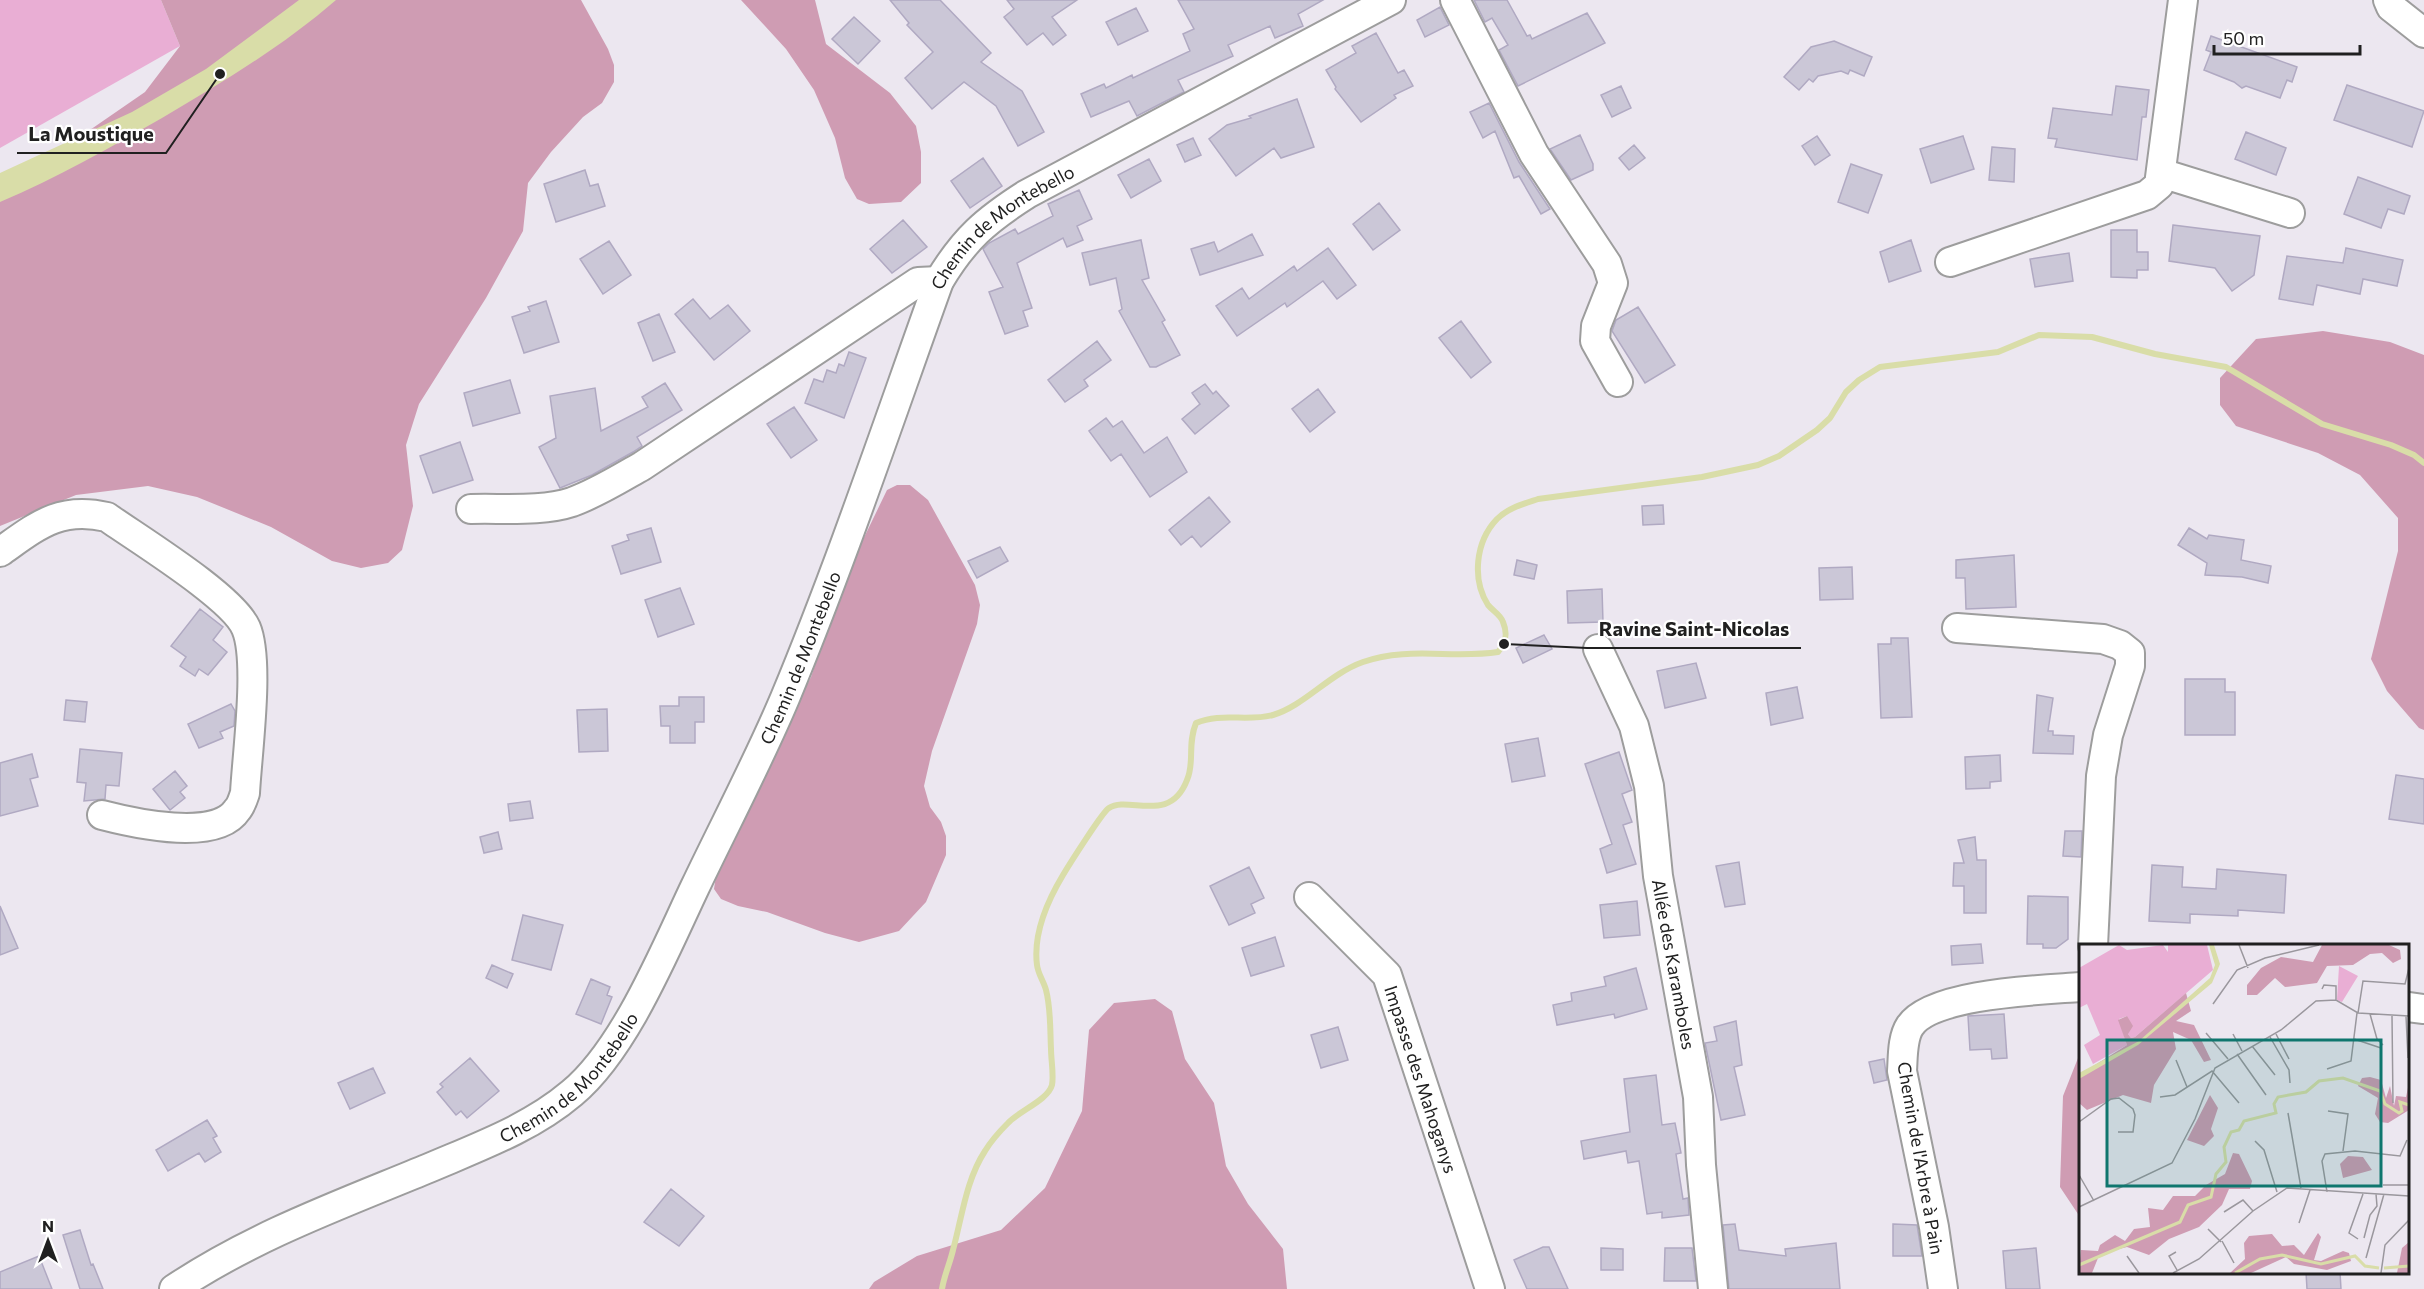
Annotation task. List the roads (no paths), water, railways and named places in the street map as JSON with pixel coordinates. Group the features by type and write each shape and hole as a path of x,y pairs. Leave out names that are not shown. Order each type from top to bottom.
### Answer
{"street":[{"name":"Chemin de Montebello","path":"174,1289 213,1263 262,1237 484,1145 540,1116 574,1092 613,1050 671,937 784,701 841,556 939,281 957,251 990,218 1027,194 1391,0"},
{"path":"1455,0 1534,154 1607,264 1613,283 1596,326 1594,341 1618,382"},
{"path":"1950,262 2147,195 2159,185 2182,0"},
{"path":"2388,0 2391,7 2424,33"},
{"path":"2161,173 2290,213"},
{"path":"471,509 570,503 602,489 642,466 918,282 939,281"},
{"path":"0,552 42,522 64,514 86,512 106,517 214,593 236,612 246,628 252,646 252,669 245,793 237,812 217,825 198,828 149,825 102,815"},
{"path":"1956,628 2103,639 2120,645 2130,653 2130,666 2108,735 2102,776 2093,944"},
{"name":"Allée des Karamboles","path":"1598,649 1634,726 1649,786 1658,876 1698,1097 1701,1165 1713,1289"},
{"name":"Impasse des Mahoganys","path":"1309,897 1387,975 1490,1289"},
{"name":"Chemin de l'Arbre à Pain","path":"1943,1289 1934,1227 1902,1071 1903,1049 1910,1025 1931,1011 1966,999 2006,992 2079,987"},
{"path":"2409,1007 2424,1009"}],"waterway":[{"path":"942,1289 965,1199 979,1162 1005,1126 1045,1096 1052,1085 1050,1012 1048,997 1037,965 1037,941 1052,895 1066,869 1100,818 1109,808 1117,805 1160,805 1170,802 1180,794 1191,767 1192,739 1196,723 1224,717 1254,718 1273,715 1295,705 1351,667 1380,657 1498,652 1506,634 1502,620 1488,605 1483,595 1478,561 1480,550 1490,528 1501,515 1511,509 1538,499 1702,477 1758,465 1779,456 1817,430 1830,418 1846,392 1859,380 1880,367 1998,352 2039,335 2092,337 2155,354 2226,367 2322,424 2391,445 2414,455 2424,463"}],"place":[{"name":"La Moustique","path":"220,74"},
{"name":"Ravine Saint-Nicolas","path":"1504,644"}]}
